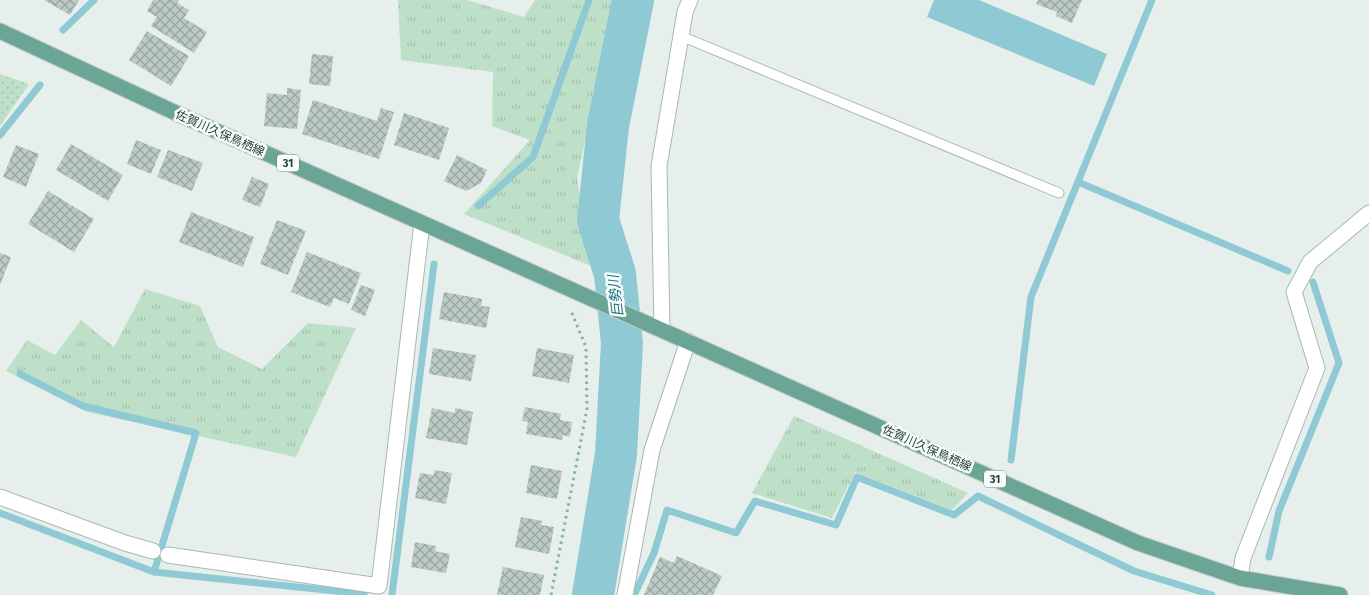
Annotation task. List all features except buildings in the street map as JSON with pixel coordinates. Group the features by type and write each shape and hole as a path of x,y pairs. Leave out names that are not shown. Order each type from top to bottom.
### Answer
{"main road":[{"name":"佐賀川久保鳥栖線","path":"0,31 176,113 578,292"},
{"name":"31","path":"578,292 662,330"},
{"name":"佐賀川久保鳥栖線","path":"662,330 1138,543 1240,578 1340,595"}],"street":[{"path":"662,330 659,166 681,36 690,0"},
{"path":"1240,578 1243,558 1317,368 1294,292 1310,262 1369,213"},
{"path":"0,497 125,544 161,553 379,586 422,223"},
{"path":"625,595 652,450 688,341"}],"lane":[{"path":"681,36 1059,193"}],"path":[{"path":"551,595 587,408 586,346 571,312 578,292"}],"green space":[{"path":"398,0 467,0 524,17 535,0 616,0 577,178 591,266 464,214 530,140 492,126 493,72 401,60"},
{"path":"0,74 29,84 0,126"},
{"path":"145,289 200,306 218,347 262,369 308,323 356,328 296,457 87,412 6,371 27,340 55,355 81,320 114,347"},
{"path":"794,416 968,493 952,510 855,472 832,518 752,493"}],"water":[{"path":"934,0 979,0 1107,54 1094,86 927,17"}],"waterway":[{"path":"63,30 94,0"},
{"path":"478,206 533,157 589,0"},
{"name":"巨勢川","path":"593,595 616,454 622,343 615,274 598,220 608,126 633,0"},
{"path":"1011,460 1031,297 1152,0"},
{"path":"0,135 40,85"},
{"path":"1078,182 1288,271"},
{"path":"392,595 434,264"},
{"path":"1269,557 1279,511 1339,363 1313,282"},
{"path":"20,374 83,406 196,433 154,572"},
{"path":"634,595 654,553 667,510 736,533 755,501 836,525 857,477 954,515 978,496 1134,571 1212,595"},
{"path":"0,513 154,572 364,594"}]}
